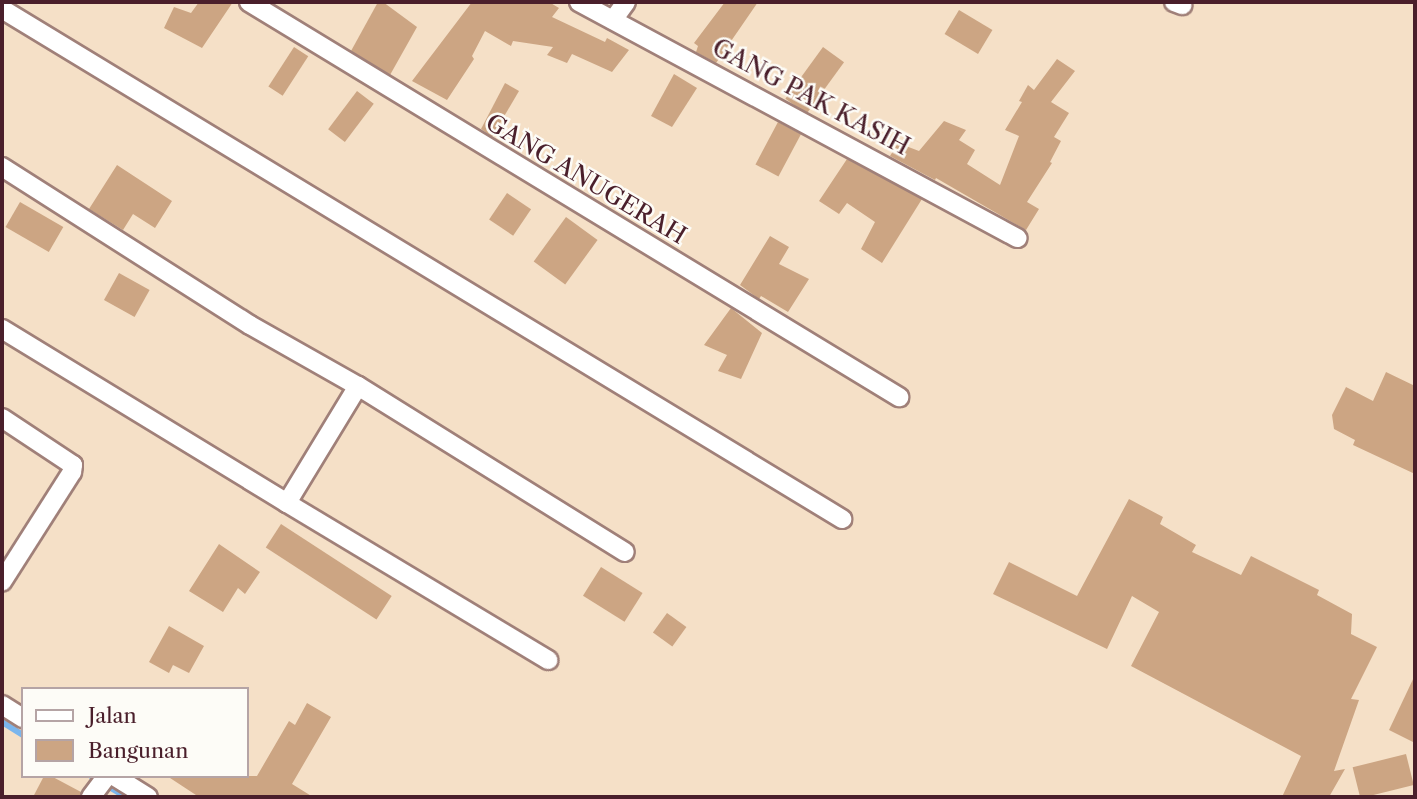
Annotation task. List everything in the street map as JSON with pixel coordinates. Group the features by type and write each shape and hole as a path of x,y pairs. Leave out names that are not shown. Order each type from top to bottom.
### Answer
{"street":[{"name":"GANG ANUGERAH","path":"249,2 899,397"},
{"name":"GANG PAK KASIH","path":"579,2 1018,238"},
{"path":"613,20 626,2"},
{"path":"2,9 842,519"},
{"path":"2,167 250,325 358,386 625,552"},
{"path":"2,329 548,660"},
{"path":"287,503 358,386"},
{"path":"2,418 73,465 72,472 2,582"},
{"path":"2,705 21,717"},
{"path":"91,797 105,778"},
{"path":"117,778 148,797"}],"building":[{"path":"199,2 233,2 202,48 164,28 174,7 191,13"},
{"path":"378,2 383,2 417,27 390,75 351,51"},
{"path":"472,2 549,2 559,8 552,17 605,42 607,38 629,50 612,72 572,54 567,63 547,55 553,47 513,41 511,46 485,31 472,56 474,59 447,100 412,81"},
{"path":"725,2 758,2 716,63 696,52 698,46 694,43"},
{"path":"959,10 992,30 978,54 945,34"},
{"path":"294,47 308,56 283,96 268,86"},
{"path":"823,47 844,62 806,114 785,99"},
{"path":"1057,59 1075,71 1051,102 1069,113 1054,137 1061,141 1050,162 1052,163 1027,202 1039,209 1026,230 936,178 935,180 890,156 898,143 919,151 944,121 966,130 959,140 975,150 967,164 1000,185 1019,136 1005,130 1022,102 1019,101 1028,85 1034,90"},
{"path":"674,74 697,88 672,127 651,116"},
{"path":"505,83 519,91 492,137 481,129"},
{"path":"357,91 374,104 345,142 328,129"},
{"path":"778,122 801,134 778,177 755,164"},
{"path":"847,159 922,199 882,263 861,249 875,222 847,203 839,214 819,201"},
{"path":"117,165 172,201 155,228 133,214 123,230 89,209"},
{"path":"507,193 531,209 513,236 489,220"},
{"path":"20,202 63,227 49,252 6,227"},
{"path":"566,217 598,240 565,284 534,261"},
{"path":"770,236 789,247 779,264 809,279 788,312 761,296 759,299 740,285"},
{"path":"119,273 150,290 135,317 104,300"},
{"path":"731,308 762,333 741,379 718,371 727,355 704,345"},
{"path":"1386,372 1415,386 1415,474 1353,445 1355,440 1334,429 1332,415 1346,387 1373,401"},
{"path":"1129,499 1163,517 1160,524 1196,545 1192,552 1241,575 1251,556 1319,590 1317,595 1352,614 1351,634 1377,647 1351,699 1359,700 1334,771 1345,769 1329,797 1282,797 1301,756 1131,666 1159,612 1132,596 1107,649 993,594 1009,562 1077,596"},
{"path":"281,524 392,596 376,619 266,547"},
{"path":"219,544 260,572 245,594 238,588 223,612 189,591"},
{"path":"601,567 643,593 625,622 583,596"},
{"path":"667,613 686,627 672,647 653,632"},
{"path":"169,626 204,646 189,673 173,665 169,673 149,662"},
{"path":"1415,675 1415,743 1389,730"},
{"path":"307,703 331,717 292,784 313,797 199,797 170,778 257,776 289,721 295,725"},
{"path":"1406,754 1414,785 1360,797 1353,767"},
{"path":"43,778 55,778 81,792 80,797 33,797"}],"waterway":[{"path":"2,722 21,734"},
{"path":"94,778 126,797"}]}
